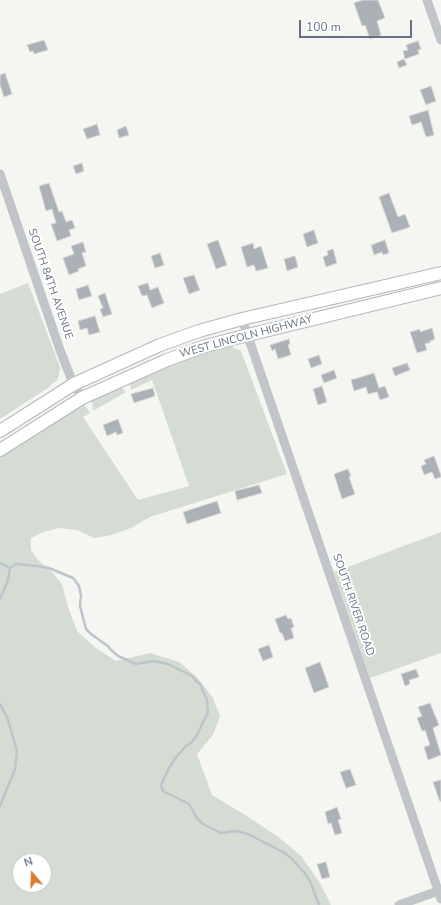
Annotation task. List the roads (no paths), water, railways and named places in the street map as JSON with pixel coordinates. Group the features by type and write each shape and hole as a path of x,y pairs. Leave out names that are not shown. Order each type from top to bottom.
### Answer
{"main road":[{"name":"WEST LINCOLN HIGHWAY","path":"0,432 74,384 160,345 199,331 242,319 441,273"},
{"name":"WEST LINCOLN HIGHWAY","path":"0,450 82,398 167,360 205,346 441,288"}],"street":[{"path":"427,0 441,40"},
{"name":"SOUTH 84TH AVENUE","path":"0,174 60,350 74,384 82,398"},
{"name":"SOUTH RIVER ROAD","path":"242,319 440,893"},
{"path":"399,905 440,893"}],"waterway":[{"path":"0,563 10,568"},
{"path":"10,568 16,564 49,568 73,578 79,586 81,596 80,606 86,629 91,634 109,647 118,656 136,664 153,661 168,664 192,676 200,684 207,700 208,712 197,735 176,757 169,768 161,785 163,791 189,804 197,818 203,824 221,833 236,831 248,834 283,852 304,872 310,881 319,905"},
{"path":"0,599 8,580 10,568"},
{"path":"0,704 7,717 17,751 15,769 0,806"}]}
